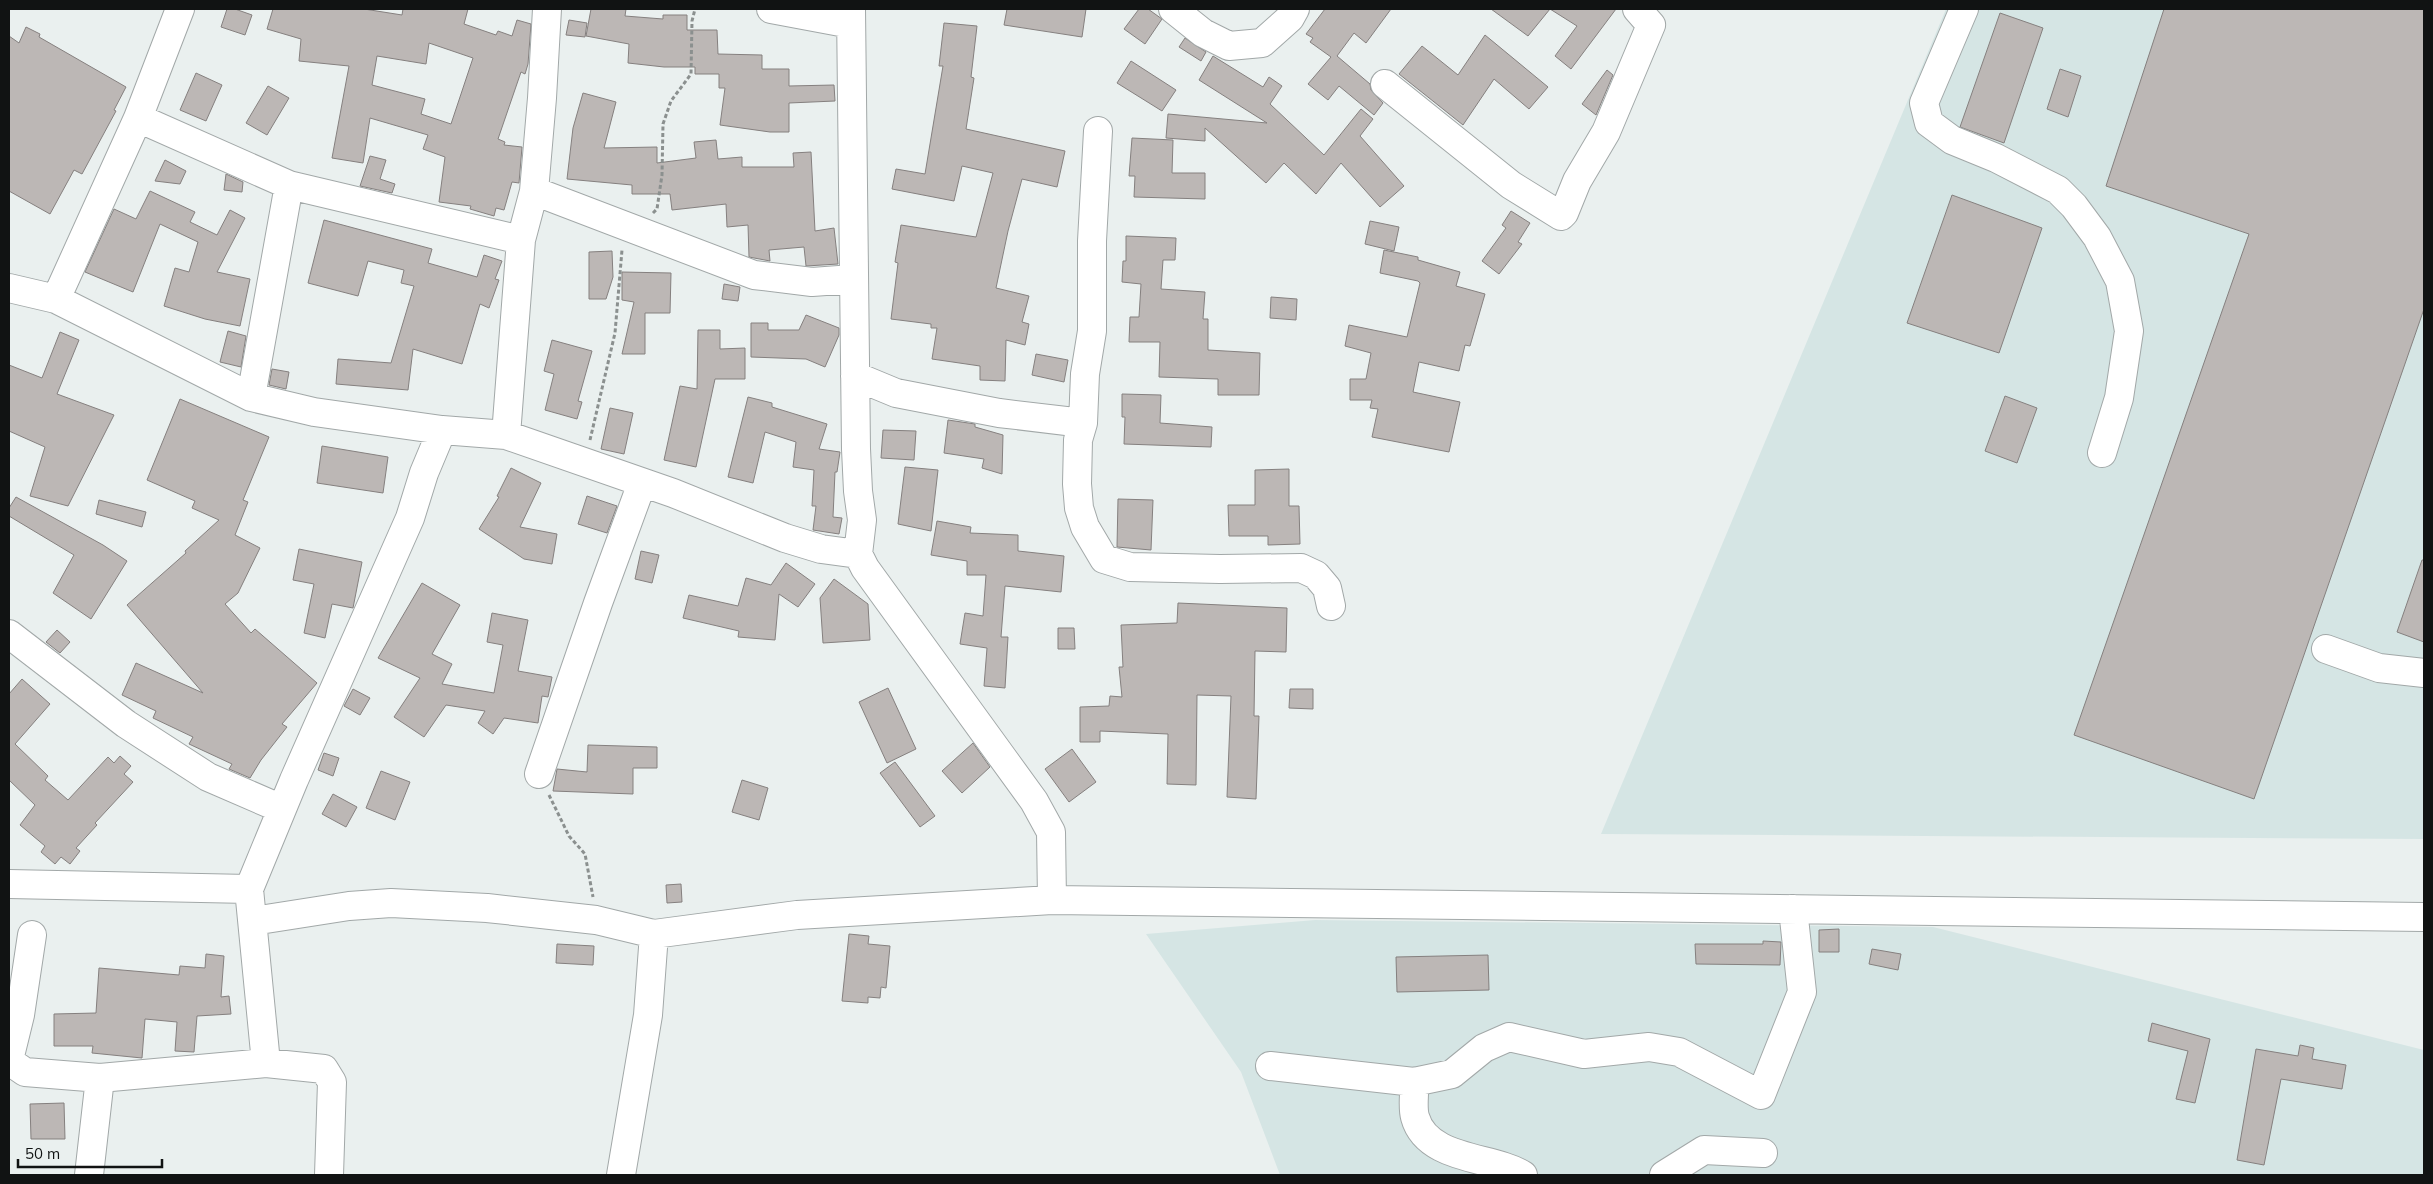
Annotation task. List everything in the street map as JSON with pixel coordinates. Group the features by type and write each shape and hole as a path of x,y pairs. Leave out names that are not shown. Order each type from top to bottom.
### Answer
{"street":[{"path":"56,299 138,118 180,9"},
{"path":"506,435 521,240 534,191 547,9"},
{"path":"771,9 851,16 855,376 858,491 862,520 858,554 865,568 1034,801 1050,832 1052,900"},
{"path":"1173,9 1203,33 1229,46 1262,43 1290,18 1295,9"},
{"path":"1385,84 1510,185 1561,216 1577,181 1606,132 1651,25 1637,9"},
{"path":"1964,9 1924,103 1929,123 1952,140 1996,158 2058,190 2074,206 2097,237 2120,281 2128,331 2119,398 2102,453"},
{"path":"138,118 289,185 521,240"},
{"path":"1098,131 1092,241 1092,331 1085,374 1083,423 1078,440 1079,508 1085,527 1104,559 1130,567 1301,568 1316,575 1327,588 1330,606"},
{"path":"251,397 289,185"},
{"path":"534,191 754,276 812,282 853,279"},
{"path":"9,288 56,299 251,397 314,412 442,430 506,435 673,493 785,538 821,549 858,554"},
{"path":"855,376 896,393 1000,413 1083,423"},
{"path":"266,1063 249,888 282,808 410,518 424,473 442,430"},
{"path":"539,774 642,483"},
{"path":"9,634 126,724 208,777 282,808"},
{"path":"2326,649 2379,668 2424,673"},
{"path":"9,884 249,888"},
{"path":"253,921 349,906 391,903 487,908 596,920 654,934 797,915 1052,900 2424,917"},
{"path":"1270,1066 1414,1082 1452,1074 1484,1048 1510,1037 1584,1054 1649,1047 1679,1052 1761,1095 1802,992 1793,909"},
{"path":"622,1175 648,1015 654,934"},
{"path":"32,935 20,1015 9,1060 25,1072 100,1078 266,1063 324,1069 332,1082 329,1175"},
{"path":"90,1175 100,1078"},
{"path":"1414,1082 1415,1117 1429,1140 1461,1156 1524,1175"},
{"path":"1664,1175 1704,1150 1763,1152"}],"path":[{"path":"585,462 615,333 622,249 634,230 657,209 662,175 662,124 670,101 690,74 692,21 695,9"},
{"path":"539,774 568,836 585,854 596,920"}],"shaded area":[{"path":"1946,9 2424,9 2424,839 1601,834"},
{"path":"1315,920 1933,927 2424,1050 2424,1175 1280,1175 1241,1072 1146,934"}],"building":[{"path":"227,9 235,9 252,15 245,35 221,27"},
{"path":"273,9 364,9 402,15 403,9 468,9 464,24 496,35 498,31 512,36 517,20 531,24 528,64 525,74 521,72 498,139 505,142 504,145 522,147 519,183 512,182 504,210 496,208 494,216 470,209 471,206 439,202 445,157 423,149 428,135 370,118 363,163 332,158 349,66 299,61 301,39 267,29","holes":["429,43 473,58 451,124 421,114 425,99 372,85 377,56 426,64"]},
{"path":"591,9 626,9 625,16 663,19 663,15 687,15 687,30 717,30 718,54 762,55 762,69 789,69 789,86 834,85 835,101 789,103 789,132 770,132 720,125 725,88 719,88 719,74 695,74 695,67 664,67 628,63 629,44 586,36"},
{"path":"1007,9 1086,9 1082,37 1004,25"},
{"path":"1139,9 1148,9 1162,19 1145,44 1124,29"},
{"path":"1325,9 1391,9 1366,43 1354,33 1337,56 1370,84 1371,90 1383,103 1374,115 1339,86 1328,100 1308,84 1331,57 1310,42 1313,38 1306,34"},
{"path":"1491,9 1550,9 1528,36"},
{"path":"1550,9 1616,9 1571,69 1555,56 1577,26"},
{"path":"2164,9 2424,9 2424,309 2254,799 2074,735 2249,234 2106,186"},
{"path":"2000,13 2043,28 2004,143 1960,127"},
{"path":"569,20 587,23 585,37 566,35"},
{"path":"944,23 977,26 971,77 974,78 966,129 1065,151 1057,187 1022,179 1008,231 996,288 1029,296 1022,322 1029,324 1025,345 1006,340 1005,381 980,380 980,366 932,359 937,328 931,328 931,324 891,319 898,263 895,262 901,225 976,237 993,173 962,166 954,201 892,189 896,169 925,174 943,66 939,66"},
{"path":"26,27 40,34 39,37 126,87 114,110 116,111 82,174 74,170 50,214 9,191 9,36 19,43"},
{"path":"1485,35 1548,87 1529,109 1494,79 1463,125 1399,74 1422,46 1458,75"},
{"path":"1185,38 1206,52 1201,61 1179,47"},
{"path":"1213,56 1263,87 1269,77 1282,86 1270,104 1324,155 1361,109 1373,119 1360,136 1404,186 1380,207 1341,163 1316,194 1284,163 1266,183 1205,128 1205,141 1166,138 1168,114 1267,123 1199,80"},
{"path":"1131,61 1176,90 1162,111 1117,83"},
{"path":"2060,69 2081,76 2068,117 2047,109"},
{"path":"1607,70 1613,75 1596,115 1582,104"},
{"path":"196,73 222,85 206,121 180,110"},
{"path":"268,86 289,98 267,135 246,123"},
{"path":"583,93 616,102 604,148 657,147 657,163 696,158 694,142 716,140 718,159 742,157 742,167 794,167 793,153 811,152 815,231 834,228 838,264 806,266 804,247 769,250 770,261 749,257 748,225 727,227 726,204 672,210 670,194 632,194 632,185 567,179 573,128"},
{"path":"1132,138 1173,140 1172,173 1205,173 1205,199 1134,197 1135,176 1129,176"},
{"path":"370,156 386,160 380,179 395,184 392,193 360,186"},
{"path":"165,160 186,171 180,184 155,181"},
{"path":"226,174 243,182 242,192 224,190"},
{"path":"150,191 195,212 190,222 217,235 230,210 245,218 217,272 250,279 240,326 205,319 164,306 175,268 189,272 198,242 160,224 133,292 85,272 114,209 136,219"},
{"path":"1952,195 2042,228 1999,353 1907,323"},
{"path":"1511,211 1530,223 1518,242 1522,244 1499,274 1482,261 1506,228 1502,225"},
{"path":"324,220 432,249 428,263 477,277 484,255 502,261 495,279 499,280 489,308 480,304 462,364 413,349 408,390 336,384 338,359 391,363 414,286 401,283 404,270 368,261 358,296 308,283"},
{"path":"1370,221 1399,227 1394,251 1365,244"},
{"path":"1126,236 1176,238 1175,260 1163,260 1161,289 1205,292 1203,319 1208,319 1208,350 1260,353 1259,395 1218,395 1218,379 1159,377 1160,342 1129,342 1130,317 1139,317 1141,284 1122,282 1123,261 1126,261"},
{"path":"1384,250 1418,257 1418,260 1460,272 1456,286 1485,294 1470,346 1465,345 1459,371 1419,362 1413,392 1460,402 1449,452 1372,437 1378,409 1370,408 1372,400 1350,400 1350,379 1366,379 1371,353 1345,346 1349,325 1407,337 1420,283 1380,273"},
{"path":"612,251 613,277 606,299 589,299 589,252"},
{"path":"622,272 671,273 670,313 645,313 645,354 622,354 634,302 622,300"},
{"path":"724,284 740,287 738,301 722,299"},
{"path":"1271,297 1297,299 1296,320 1270,318"},
{"path":"806,315 839,328 839,335 825,367 806,359 751,357 751,323 768,323 768,330 799,330"},
{"path":"698,330 720,330 720,349 745,348 745,379 715,379 696,467 664,460 680,386 697,389"},
{"path":"228,331 246,336 241,367 220,362"},
{"path":"60,332 79,340 57,394 114,415 68,506 30,496 45,447 9,431 9,365 42,378"},
{"path":"552,340 592,351 578,401 582,402 577,419 545,410 554,374 544,371"},
{"path":"1036,354 1068,360 1064,382 1032,375"},
{"path":"272,369 289,372 286,389 269,385"},
{"path":"1122,394 1161,395 1160,423 1212,427 1211,447 1124,444 1125,417 1122,417"},
{"path":"2005,396 2037,408 2017,463 1985,451"},
{"path":"748,397 772,403 772,407 827,424 819,449 840,452 837,472 835,472 833,517 842,518 839,534 813,530 816,506 812,506 814,470 793,467 796,442 765,432 753,483 728,477"},
{"path":"180,399 269,437 243,500 248,502 235,535 260,548 238,593 225,604 251,633 255,629 317,683 282,724 287,727 261,760 250,778 229,769 232,764 189,744 193,737 153,718 156,711 122,695 136,663 203,693 127,605 186,553 185,551 219,520 192,508 195,501 147,480"},
{"path":"610,408 633,413 624,454 601,449"},
{"path":"948,420 975,424 975,427 1003,435 1002,474 982,468 984,459 944,453"},
{"path":"883,430 916,431 914,460 881,458"},
{"path":"322,446 388,457 383,493 317,483"},
{"path":"905,467 938,470 931,531 898,524"},
{"path":"511,468 541,483 520,527 557,534 552,564 524,559 479,529 499,497 497,496"},
{"path":"1289,469 1289,506 1299,506 1300,544 1268,545 1268,536 1229,536 1228,505 1255,505 1255,470"},
{"path":"587,496 617,506 607,533 578,524"},
{"path":"16,497 103,545 127,561 91,619 53,593 74,555 9,516 9,508"},
{"path":"1118,499 1153,500 1151,550 1117,547"},
{"path":"99,500 146,512 142,527 96,514"},
{"path":"937,521 971,527 970,533 1018,535 1018,551 1064,556 1061,592 1005,586 1001,637 1008,637 1005,688 984,686 987,648 960,644 965,613 983,616 986,575 967,575 967,561 931,555"},
{"path":"299,549 362,562 353,608 332,604 325,638 304,633 314,584 293,580"},
{"path":"641,551 659,555 652,583 635,579"},
{"path":"2422,560 2424,560 2424,642 2397,632"},
{"path":"786,563 815,584 798,607 779,594 775,640 738,637 739,631 683,618 689,595 738,606 746,578 771,585"},
{"path":"834,579 868,604 870,640 823,643 820,598"},
{"path":"422,583 460,605 432,654 452,664 442,684 494,693 503,645 487,642 492,613 528,620 518,671 552,677 548,697 542,696 538,723 504,718 493,734 478,723 485,711 446,705 424,737 394,717 420,678 378,658"},
{"path":"1178,603 1287,608 1286,652 1255,651 1254,716 1259,716 1256,799 1227,797 1231,696 1197,695 1196,785 1167,784 1168,734 1100,731 1100,742 1080,742 1080,707 1109,706 1110,696 1122,697 1119,667 1123,667 1121,625 1177,623"},
{"path":"1058,628 1074,628 1075,649 1058,649"},
{"path":"57,630 70,642 60,653 46,642"},
{"path":"22,679 50,704 15,744 48,776 45,780 68,800 108,757 114,763 120,756 131,766 124,774 133,782 95,823 97,825 76,848 80,851 70,864 61,857 55,864 41,852 45,846 20,825 35,805 9,780 9,694"},
{"path":"888,688 916,749 887,763 859,702"},
{"path":"353,689 370,698 360,715 344,706"},
{"path":"1290,689 1313,689 1313,709 1289,708"},
{"path":"973,743 990,767 962,793 942,771"},
{"path":"588,745 657,747 657,768 633,768 633,794 553,791 557,769 587,772"},
{"path":"1072,749 1096,782 1069,802 1045,769"},
{"path":"324,753 339,758 333,776 318,770"},
{"path":"895,762 935,816 920,827 880,773"},
{"path":"381,771 410,782 395,820 366,808"},
{"path":"742,780 768,788 759,820 732,812"},
{"path":"333,794 357,807 346,827 322,814"},
{"path":"681,884 682,902 667,903 666,885"},
{"path":"1839,929 1839,952 1819,952 1819,930"},
{"path":"849,934 869,936 868,944 890,946 886,988 881,987 880,998 868,997 868,1003 842,1001"},
{"path":"1763,941 1781,942 1780,965 1696,964 1695,944 1763,944"},
{"path":"557,944 594,946 593,965 556,963"},
{"path":"1872,949 1901,954 1898,970 1869,964"},
{"path":"206,954 224,956 221,997 229,996 231,1014 197,1016 194,1052 175,1051 177,1022 145,1019 142,1058 92,1053 93,1046 54,1046 54,1014 96,1013 99,968 179,975 180,966 205,968"},
{"path":"1488,955 1489,990 1397,992 1396,957"},
{"path":"2152,1023 2210,1039 2195,1103 2176,1099 2188,1051 2148,1041"},
{"path":"2300,1045 2314,1048 2312,1059 2346,1065 2342,1089 2281,1079 2264,1165 2237,1160 2256,1049 2298,1056"},
{"path":"64,1103 65,1139 31,1139 30,1104"}]}
